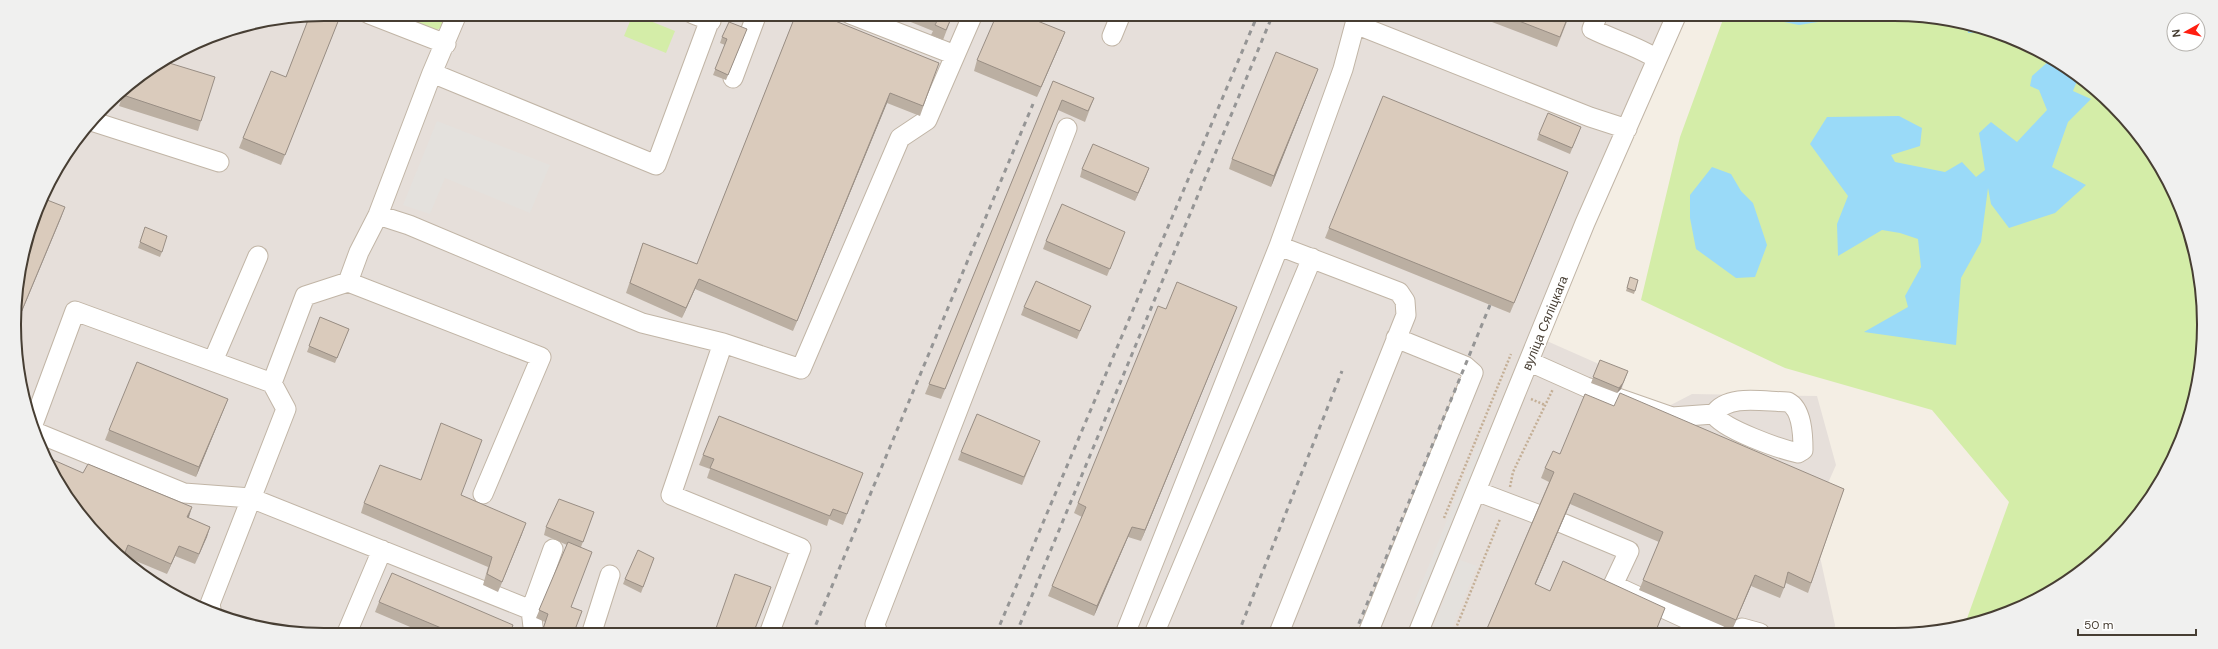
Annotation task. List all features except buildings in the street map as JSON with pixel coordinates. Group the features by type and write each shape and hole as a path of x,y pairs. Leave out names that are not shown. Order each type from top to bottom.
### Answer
{"street":[{"path":"387,21 446,44"},
{"path":"348,282 359,252 378,215 432,73 446,44 454,21"},
{"path":"432,73 656,165 711,21"},
{"path":"733,78 750,21"},
{"path":"868,21 955,55"},
{"path":"378,215 408,225 642,322 722,343 801,369 900,138 927,120 970,21"},
{"path":"1112,36 1117,21"},
{"path":"1128,628 1280,246 1343,69 1355,21"},
{"path":"1361,21 1590,117 1627,129"},
{"path":"1595,21 1592,29 1620,43 1643,50 1657,59"},
{"name":"вуліца Сяліцкага","path":"1420,628 1530,362 1585,223 1674,21"},
{"path":"97,123 219,162"},
{"path":"876,628 875,624 1067,128"},
{"path":"1280,246 1399,292 1405,301 1406,315 1281,628"},
{"path":"214,361 258,256"},
{"path":"1157,628 1312,258"},
{"path":"272,383 305,296 348,282 541,357 483,494"},
{"path":"36,417 75,311 272,383 286,409 210,606"},
{"path":"1370,628 1473,373 1465,366 1396,338"},
{"path":"722,343 672,495 801,548 771,628"},
{"path":"1530,362 1586,387 1672,417 1714,414"},
{"path":"42,435 184,493 252,498 531,610"},
{"path":"1476,491 1537,514"},
{"path":"1562,523 1629,551 1613,585 1706,628"},
{"path":"533,628 531,610 553,549"},
{"path":"349,628 382,550"},
{"path":"593,628 610,575"}],"shaded area":[{"path":"324,21 1668,21 1531,334 1626,376 1622,389 1667,407 1692,394 1817,396 1836,465 1824,492 1820,557 1835,628 324,628 265,622 246,618 208,605 190,597 156,577 124,553 96,525 72,493 52,459 44,441 31,403 27,384 21,324 27,265 37,227 52,190 72,156 96,124 124,96 156,72 190,52 246,31 285,24"},
{"path":"437,121 550,165 530,213 445,178 430,214 403,205"},
{"path":"1488,444 1421,618 1415,600 1477,445"},
{"path":"1460,560 1477,566 1452,628 1433,628"}],"green space":[{"path":"409,21 445,21 442,27 435,31"},
{"path":"630,21 650,21 675,31 666,53 624,36"},
{"path":"1722,21 1894,21 1953,27 1991,37 2028,52 2062,72 2094,96 2122,124 2146,156 2166,190 2187,246 2196,305 2197,324 2194,364 2187,403 2181,422 2166,459 2146,493 2122,525 2094,553 2062,577 2028,597 2010,605 1967,619 2009,502 1932,410 1785,368 1641,300 1680,137"}],"water":[{"path":"1779,21 1819,21 1799,25"},
{"path":"1968,30 1976,32 1968,33"},
{"path":"2047,63 2076,83 2073,91 2091,99 2068,122 2052,167 2086,185 2055,213 2009,228 1991,204 1988,188 1981,242 1961,278 1956,345 1864,332 1908,307 1905,296 1921,267 1918,239 1900,233 1882,230 1838,256 1837,224 1848,196 1810,144 1827,117 1899,116 1922,128 1920,146 1891,155 1895,162 1945,172 1962,162 1976,177 1985,170 1979,133 1991,122 2017,142 2047,110 2039,90 2030,86 2032,76"},
{"path":"1712,167 1731,174 1741,191 1753,203 1767,245 1755,277 1736,278 1696,249 1690,218 1690,195"}],"railway":[{"path":"999,628 1255,21"},
{"path":"1018,628 1270,21"},
{"path":"815,628 1033,104"},
{"path":"1357,628 1490,305"},
{"path":"1240,628 1342,371"}]}
